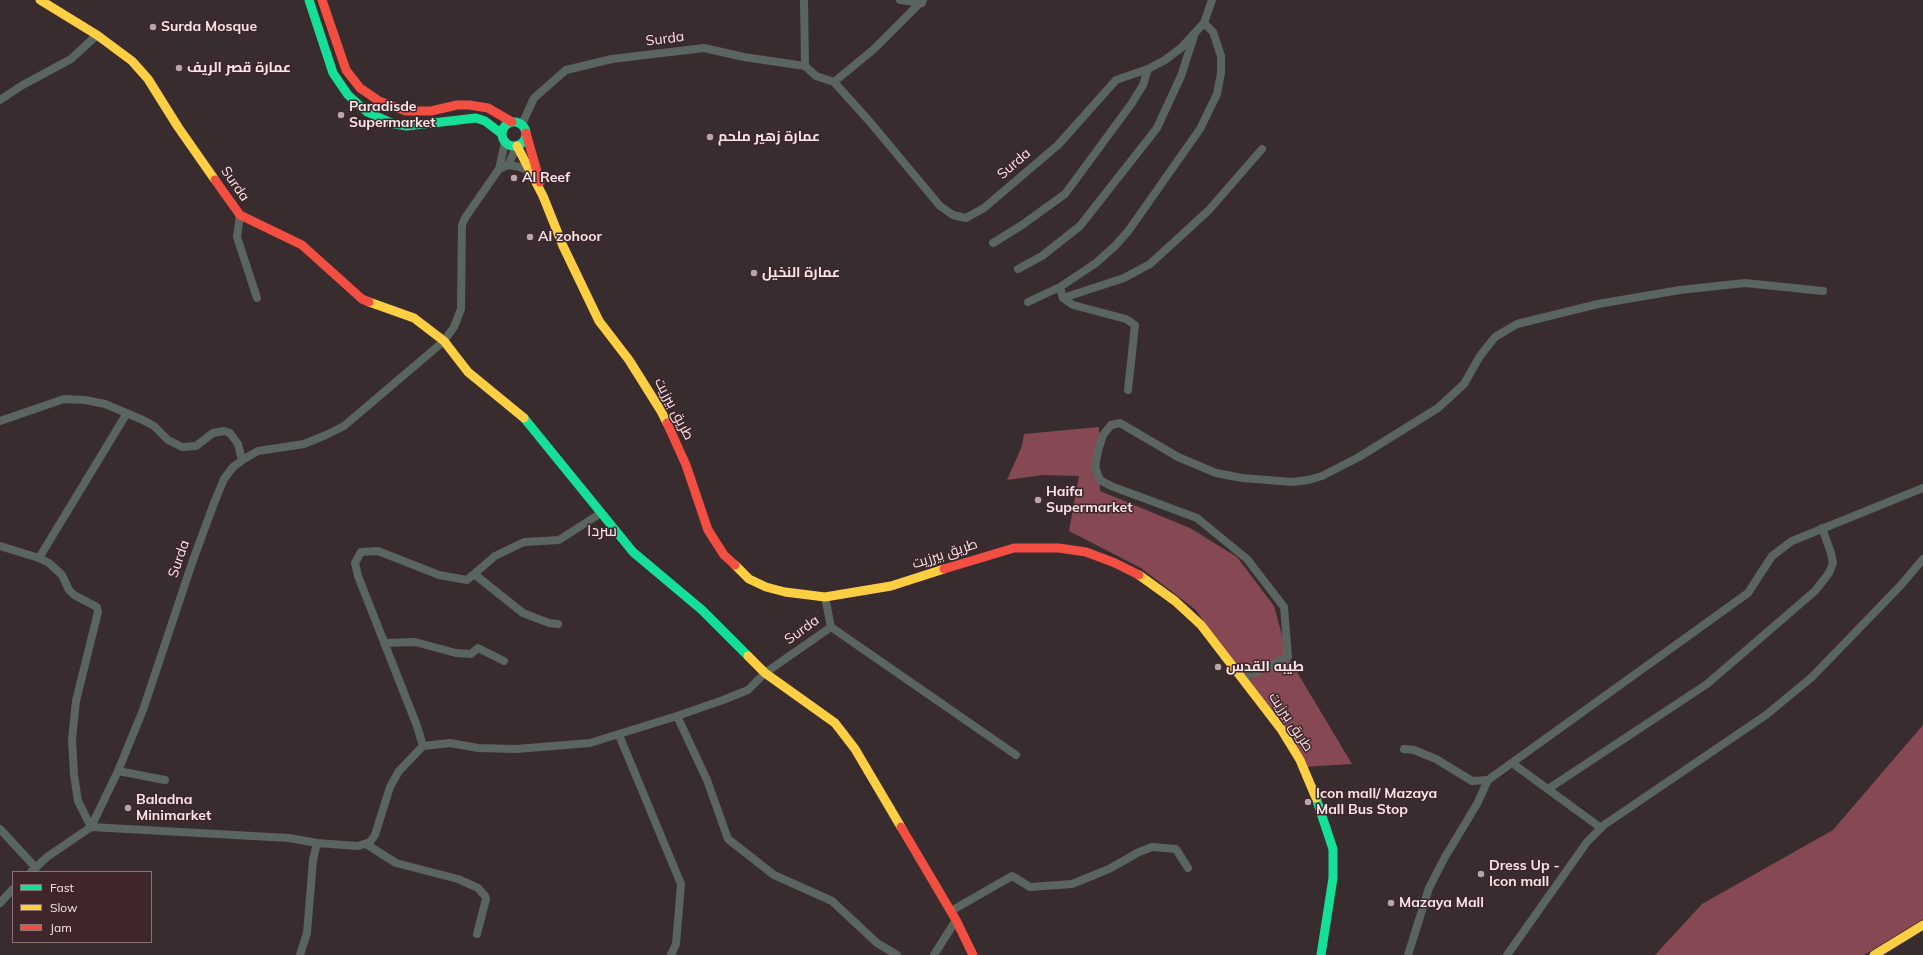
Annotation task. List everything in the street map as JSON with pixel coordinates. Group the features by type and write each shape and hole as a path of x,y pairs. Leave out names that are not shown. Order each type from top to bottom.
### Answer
{"main road":[{"name":"Surda","path":"40,0 97,34 132,61 148,79 178,127 240,216 302,245 362,299 414,318 444,341"},
{"path":"309,0 333,73 348,95 367,112 394,124 407,126 476,118 485,121 511,146 517,146 524,142 526,133"},
{"path":"322,0 346,70 360,88 379,101 406,111 431,111 457,105 469,105 488,108 512,122 522,124 526,133 543,196"},
{"path":"503,138 503,129 512,122"},
{"path":"517,146 543,196"},
{"name":"طريق بيرزيت","path":"543,196 562,246 600,321 629,360 662,411 686,465 708,530 724,555 749,579 766,587 785,592 825,597 890,586 1014,548 1059,548 1086,552 1115,563 1143,577 1175,601 1201,625 1281,729 1300,760 1327,827 1333,849 1333,878 1321,955"},
{"path":"444,341 468,372 527,421 633,552 702,610 765,673 835,723 855,749 951,911 973,955"},
{"path":"1874,955 1923,925"},
{"path":"1888,955 1923,934"}],"street":[{"path":"804,0 805,66"},
{"path":"900,0 923,1"},
{"name":"Surda","path":"522,124 534,98 547,84 566,70 612,59 704,48 744,57 805,66 816,76 834,82 870,122 940,206 953,215 966,218 984,208 1058,144 1116,80 1148,69 1165,60 1181,48 1204,23 1212,0"},
{"path":"834,82 874,49 923,1"},
{"path":"1028,302 1060,287 1096,263 1115,246 1133,225 1200,129 1217,94 1221,74 1221,56 1213,32 1204,23"},
{"path":"0,100 21,86 71,59 97,34"},
{"path":"1018,269 1042,256 1080,226 1152,134 1181,76 1195,34"},
{"path":"993,243 1022,225 1065,194 1132,103 1143,85 1148,69"},
{"name":"Surda","path":"33,870 47,857 91,827 118,771 143,710 192,563 214,503 224,480 233,467 258,451 304,444 344,426 444,341 454,326 461,309 462,225 465,218 499,169 503,138"},
{"path":"508,165 517,146"},
{"path":"1063,298 1124,278 1150,264 1209,210 1262,149"},
{"path":"499,169 508,165 520,167 529,171"},
{"path":"240,216 237,237 258,298"},
{"path":"1243,678 1288,657 1284,607 1247,560 1197,518 1111,486 1100,480 1095,467 1098,451 1103,435 1111,425 1120,423 1178,457 1216,473 1242,478 1292,482 1308,480 1322,476 1359,457 1438,408 1464,384 1480,356 1495,337 1517,324 1598,304 1680,290 1745,283 1823,291"},
{"path":"1060,287 1063,298 1073,305 1126,319 1135,325 1128,390"},
{"path":"0,421 64,399 95,402 154,426 168,440 182,447 196,446 212,433 224,431 230,433 238,444 242,460"},
{"path":"40,558 127,414"},
{"path":"1404,749 1414,750 1436,759 1472,781 1488,780 1748,593 1757,582 1772,556 1792,541 1923,488"},
{"path":"0,546 40,558 55,568 62,575 69,590 74,595 91,602 97,607 98,612 76,701 72,739 74,775 78,801 91,827 289,838 340,846 358,846 366,844 375,835 390,787 399,771 422,746 417,726 358,576 354,563 361,552 378,551 439,575 467,580 495,556 524,542 559,540 601,512"},
{"path":"1548,789 1707,684 1815,591 1829,573 1832,563 1832,553 1822,528"},
{"path":"1507,955 1587,842 1600,828 1766,715 1812,677 1901,585 1923,559"},
{"path":"474,574 523,613 549,623 558,624"},
{"name":"Surda","path":"422,746 450,743 478,748 516,749 590,743 678,716 748,690 765,673 831,627 825,597"},
{"path":"831,627 1016,755"},
{"path":"384,643 415,642 456,653 471,654 478,648 504,661"},
{"path":"678,716 707,780 728,839 774,875 832,901 877,942 897,955"},
{"path":"619,735 682,884 676,944 671,955"},
{"path":"1512,763 1600,828"},
{"path":"118,771 165,780"},
{"path":"1408,955 1430,888 1445,857 1478,804 1488,780"},
{"path":"0,829 33,870"},
{"path":"300,955 307,933 313,860 317,843"},
{"path":"366,844 396,863 458,879 478,888 486,899 477,934"},
{"path":"951,911 1012,876 1030,886 1072,884 1109,869 1139,852 1152,847 1176,849 1188,868"},
{"path":"0,903 12,890"},
{"path":"934,955 956,920"}],"shaded area":[{"path":"1099,427 1100,491 1190,528 1237,557 1274,606 1288,657 1352,764 1303,767 1196,610 1141,568 1069,531 1079,476 1043,475 1007,480 1022,446 1024,434"},
{"path":"1923,725 1923,919 1864,955 1655,955 1702,904 1833,830"}],"traffic: fast":[{"path":"309,0 333,73 348,95 367,112 394,124 407,126 476,118 485,121 502,134"},
{"path":"514,122 523,125 526,134 523,143 514,146 505,143 502,134 505,125 514,122"},
{"path":"524,418 633,552 702,610 748,656"},
{"path":"1316,798 1333,849 1333,878 1321,955"}],"traffic: slow":[{"path":"40,0 97,35 132,61 148,79 178,127 215,180"},
{"path":"517,146 543,196 563,246 599,321 629,360 667,423"},
{"path":"369,302 414,318 444,341 468,372 524,418"},
{"path":"735,565 749,579 766,587 785,592 825,597 891,586 944,569"},
{"path":"1139,575 1175,601 1201,625 1281,729 1300,760 1316,798"},
{"path":"748,656 765,673 835,723 855,749 901,827"},
{"path":"1874,955 1923,925"}],"traffic: jam":[{"path":"322,0 346,70 360,88 379,101 406,111 431,111 457,105 469,105 488,108 512,122"},
{"path":"526,133 540,182"},
{"path":"215,180 240,215 302,245 362,299 369,302"},
{"path":"667,423 686,465 708,530 724,555 735,565"},
{"path":"944,569 1014,548 1059,548 1086,552 1115,563 1139,575"},
{"path":"901,827 956,920 973,955"}],"place":[{"name":"Surda Mosque","path":"153,27"},
{"name":"عمارة قصر الريف","path":"179,68"},
{"name":"Paradisde Supermarket","path":"341,115"},
{"name":"عمارة زهير ملحم","path":"710,137"},
{"name":"Al Reef","path":"514,178"},
{"name":"Al zohoor","path":"530,237"},
{"name":"عمارة النخيل","path":"754,273"},
{"name":"Haifa Supermarket","path":"1038,500"},
{"name":"طيبه القدس","path":"1218,667"},
{"name":"Icon mall/ Mazaya Mall Bus Stop","path":"1308,802"},
{"name":"Baladna Minimarket","path":"128,808"},
{"name":"Dress Up - Icon mall","path":"1481,874"},
{"name":"Mazaya Mall","path":"1391,903"}],"district":[{"name":"سردا","path":"602,531"}]}
